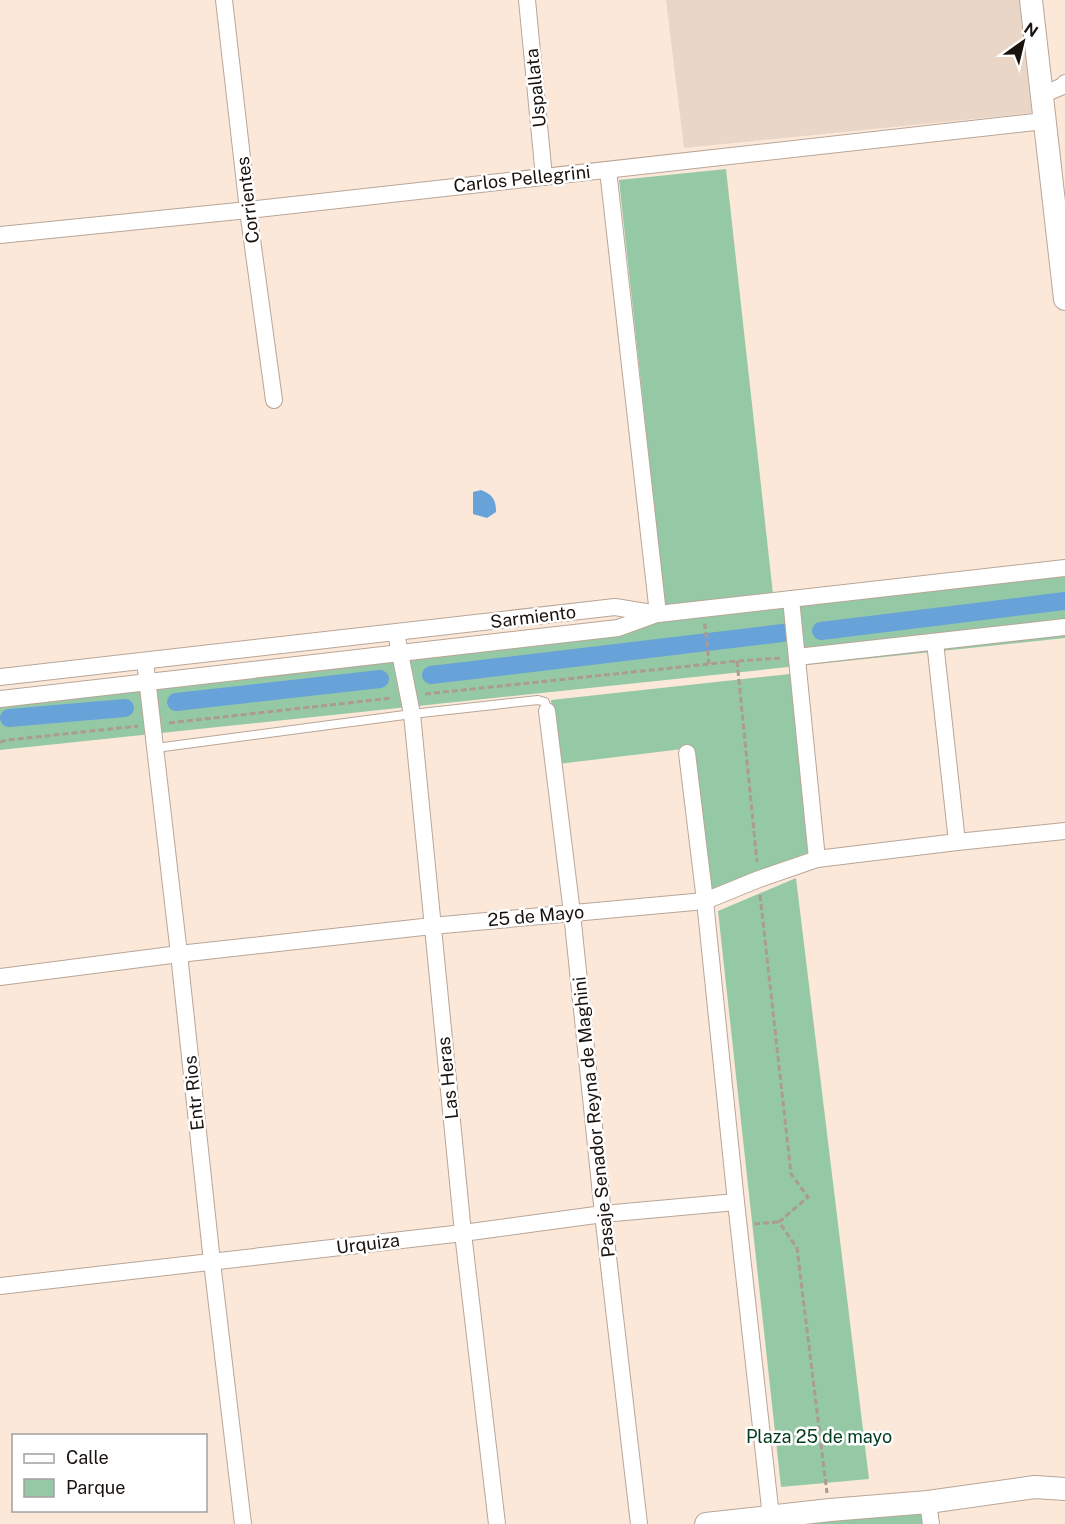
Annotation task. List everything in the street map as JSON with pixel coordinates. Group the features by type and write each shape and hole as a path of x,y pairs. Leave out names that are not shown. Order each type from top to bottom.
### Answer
{"main road":[{"path":"1031,0 1065,300"},
{"path":"706,1524 830,1510 929,1513 1035,1487 1065,1475"},
{"path":"1035,1487 1065,1489"}],"street":[{"name":"Corrientes","path":"224,0 274,400"},
{"name":"Uspallata","path":"527,0 544,177"},
{"path":"1042,95 1065,83"},
{"name":"Carlos Pellegrini","path":"0,235 249,210 1044,121"},
{"path":"0,699 618,628 658,614 608,170"},
{"name":"Sarmiento","path":"0,677 615,607 658,614 1065,568"},
{"path":"791,599 817,859"},
{"path":"797,657 1065,627"},
{"name":"Las Heras","path":"396,633 412,714 463,1233 497,1524"},
{"path":"935,642 957,842"},
{"name":"Entr Rios","path":"145,661 243,1524"},
{"name":"Pasaje Senador Reyna de Maghini","path":"547,711 572,913 603,1214 639,1524"},
{"path":"687,753 771,1517"},
{"name":"25 de Mayo","path":"0,977 179,954 432,926 705,901 817,859 1065,831"},
{"name":"Urquiza","path":"0,1286 463,1233 603,1214 736,1202"}],"lane":[{"path":"156,748 412,714 538,700 545,702 547,711"}],"path":[{"path":"706,637 709,664"},
{"path":"737,661 791,1174 808,1197 779,1222 739,1225"},
{"path":"779,1222 797,1248 830,1510"}],"shaded area":[{"path":"666,0 1019,0 1032,113 684,148"}],"green space":[{"path":"726,169 773,594 665,605 619,180"},
{"path":"1065,573 1065,638 0,750 0,693"},
{"path":"790,674 808,853 710,893 691,748 558,764 551,700"},
{"name":"Plaza 25 de mayo","path":"796,878 869,1479 781,1487 718,911"},
{"path":"928,1502 931,1524 706,1524"}],"water":[{"path":"481,490 493,498 495,504 496,512 487,518 473,514 473,492"}],"waterway":[{"path":"821,631 1065,601"},
{"path":"431,675 783,633"},
{"path":"176,702 380,679"},
{"path":"9,718 125,708"}]}
